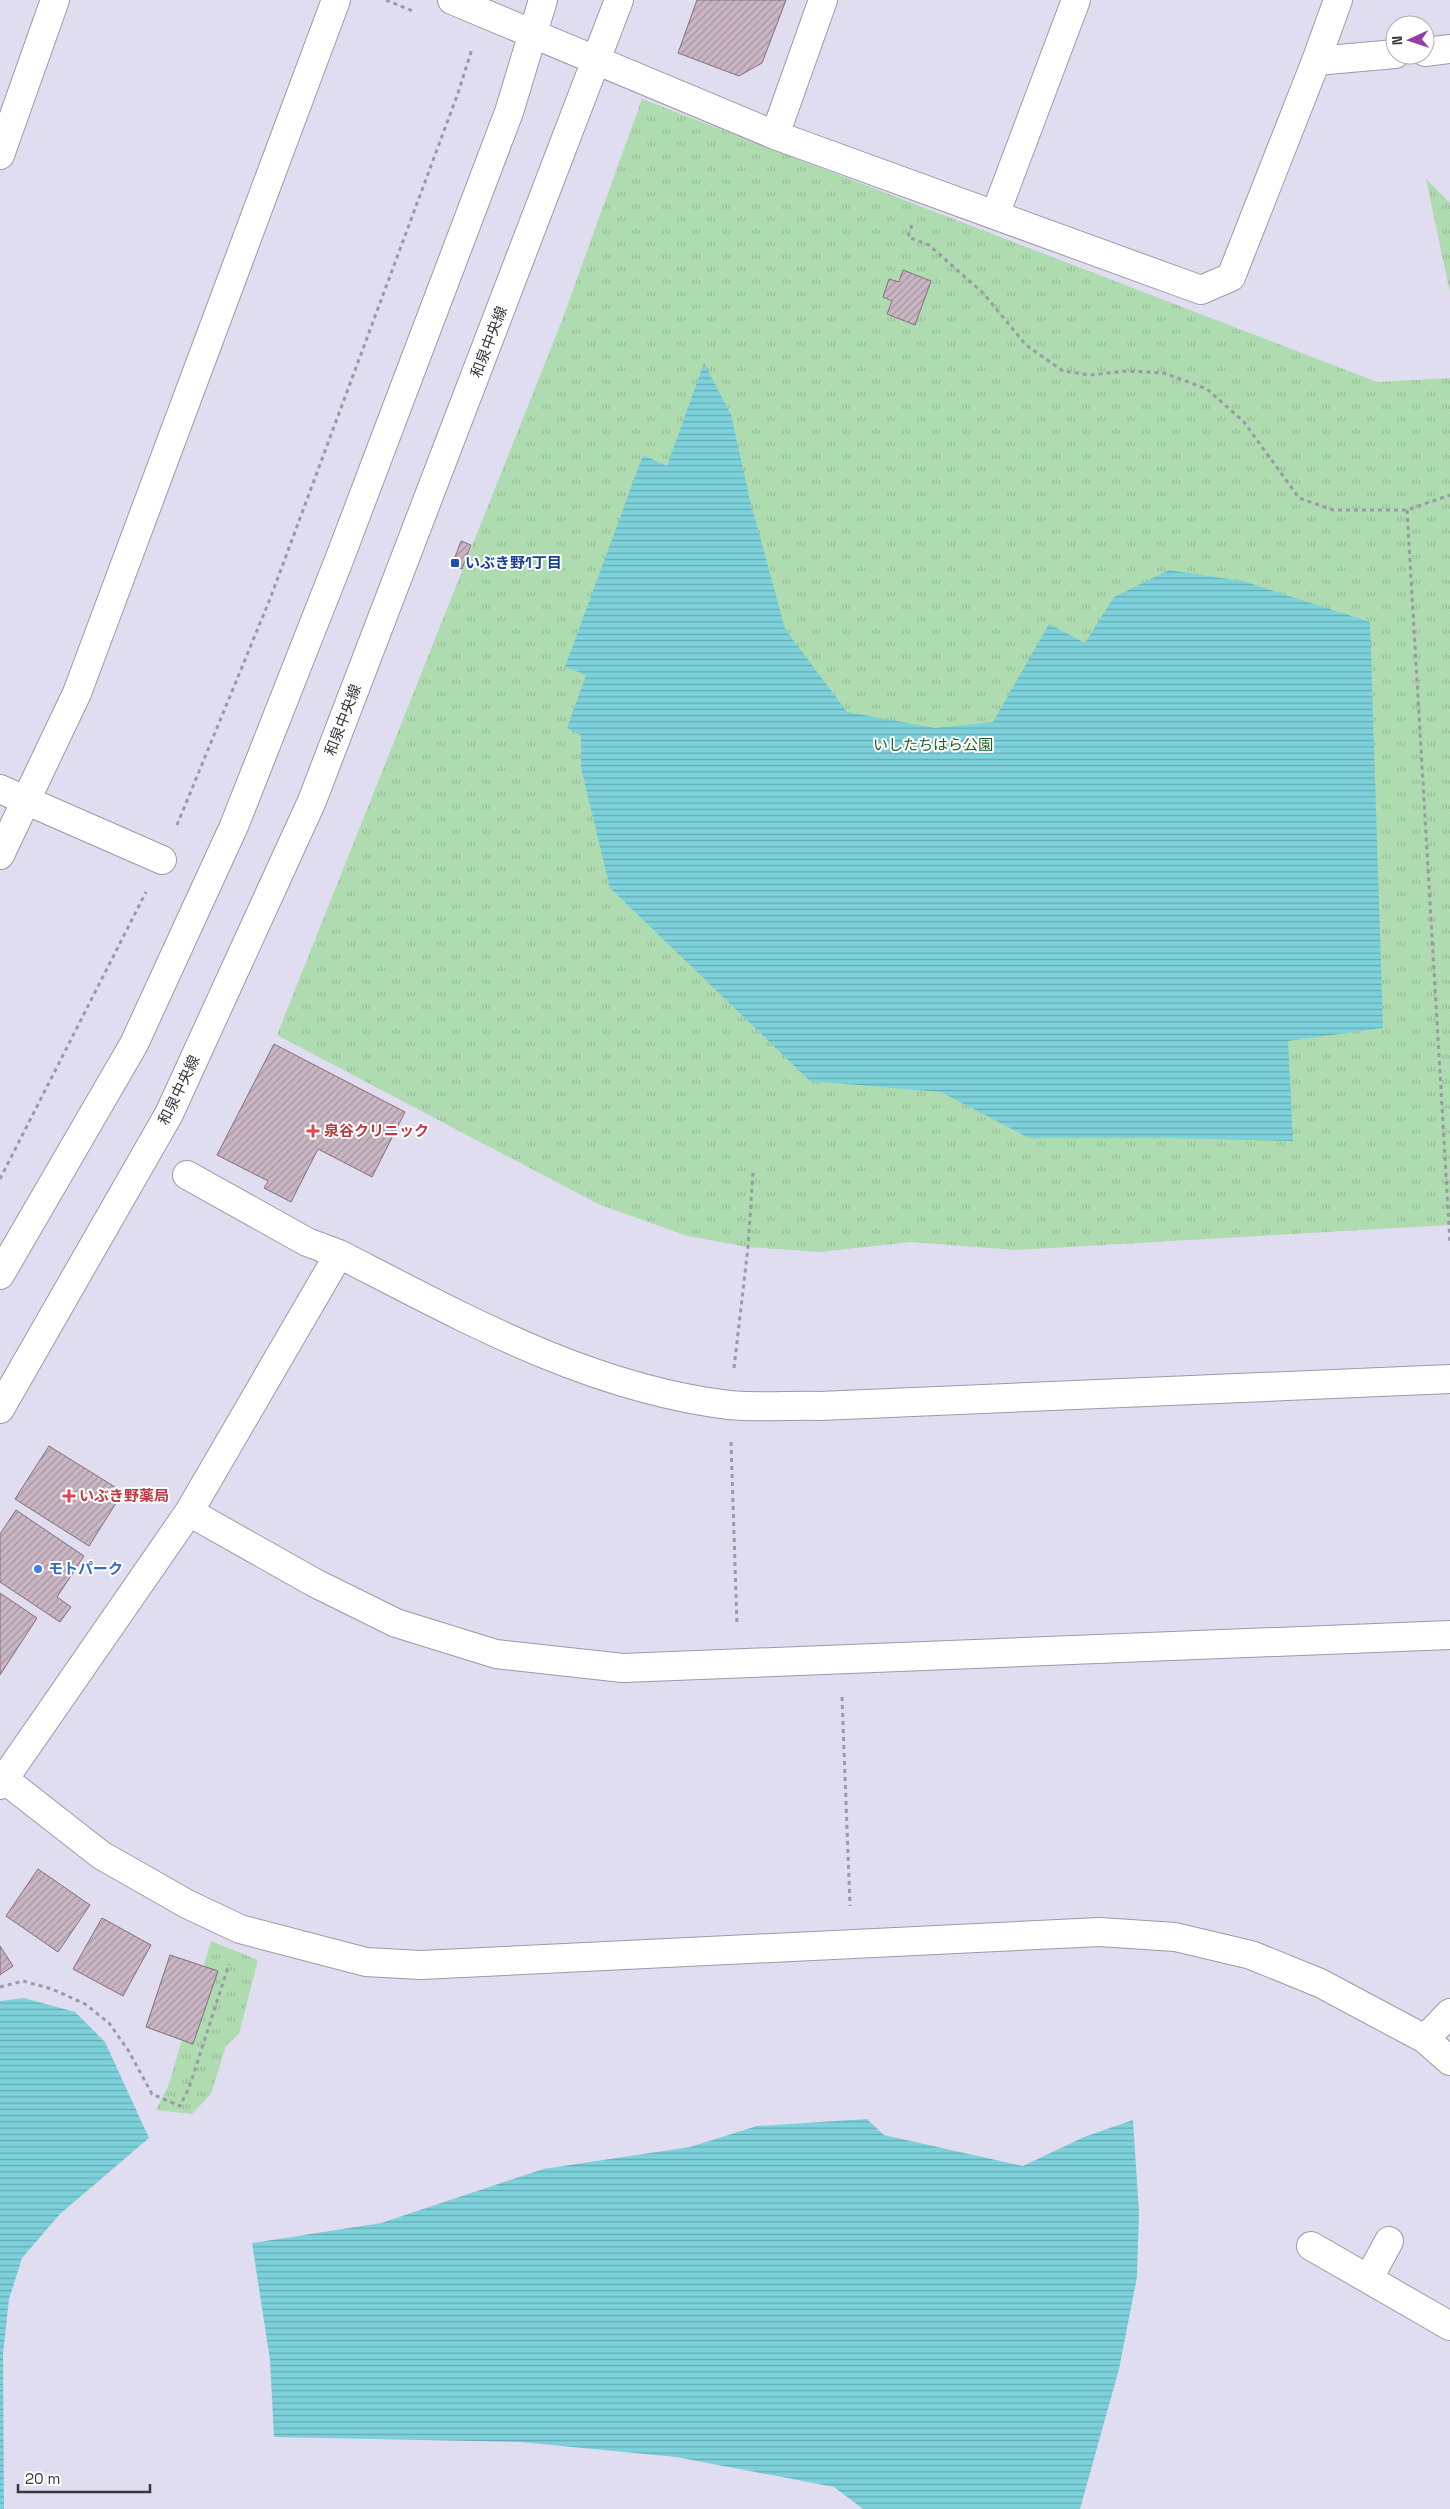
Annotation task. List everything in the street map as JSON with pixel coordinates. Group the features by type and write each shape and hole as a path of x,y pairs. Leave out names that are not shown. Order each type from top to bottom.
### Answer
{"street":[{"path":"0,155 55,0"},
{"path":"0,855 77,693 336,0"},
{"path":"452,0 775,135 1201,290 1231,276 1316,61 1338,0"},
{"path":"0,1275 134,1044 234,826 339,560 502,131 543,0"},
{"name":"和泉中央線","path":"0,1408 169,1114 312,801 619,0"},
{"path":"775,135 823,0"},
{"path":"995,215 1076,0"},
{"path":"1435,51 1450,50"},
{"path":"1316,61 1385,55"},
{"path":"0,789 162,860"},
{"path":"187,1175 307,1242 340,1254 510,1341 630,1386 730,1405 820,1406 1450,1379"},
{"path":"340,1254 189,1512 1,1780 101,1855 187,1904 240,1929 366,1962 421,1965 1100,1932 1175,1937 1251,1955 1320,1983 1424,2039 1450,2061"},
{"path":"189,1512 315,1583 396,1623 496,1654 623,1668 1450,1635"},
{"path":"1424,2039 1450,2013"},
{"path":"1369,2278 1389,2240"},
{"path":"1310,2246 1450,2326"}],"path":[{"path":"0,1179 162,860 270,599 458,93 472,47"},
{"path":"924,189 908,237 929,245 984,294 1026,345 1063,371 1090,374 1127,371 1164,373 1207,389 1244,422 1300,498 1333,510 1406,510 1450,495"},
{"path":"1406,510 1450,1243"},
{"path":"738,1663 730,1405 748,1247 753,1173"},
{"path":"841,1659 850,1911"},
{"path":"0,1987 23,1981 52,1989 85,2004 109,2023 128,2050 152,2094 180,2106 189,2088 240,1929"}],"green space":[{"name":"いしたちはら公園","path":"642,99 1377,382 1450,378 1450,1225 1015,1250 911,1242 820,1252 748,1247 687,1236 598,1204 277,1035 561,323"},
{"path":"1426,179 1450,203 1450,293"},
{"path":"211,1941 258,1960 239,2034 226,2046 211,2094 192,2114 156,2110 169,2084"}],"water":[{"path":"704,363 731,415 750,500 785,629 847,712 935,728 993,722 1049,624 1085,643 1114,597 1169,570 1242,581 1370,622 1383,1028 1288,1041 1293,1141 1169,1138 1029,1138 941,1092 810,1081 610,888 581,768 581,735 567,728 586,675 565,667 643,455 667,466"},
{"path":"24,1998 75,2012 105,2042 149,2138 60,2214 22,2258 9,2299 3,2354 4,2509 0,2509 0,2001"},
{"path":"867,2119 884,2135 1023,2166 1084,2137 1133,2120 1139,2213 1137,2277 1119,2369 1080,2509 863,2509 834,2487 676,2457 520,2442 274,2437 270,2360 252,2243 381,2223 543,2169 690,2147 757,2126"}],"building":[{"path":"697,0 786,0 762,63 739,76 678,53"},
{"path":"903,270 931,281 915,325 887,314 892,301 883,297 889,279 899,282"},
{"path":"461,541 471,545 462,569 452,565"},
{"name":"泉谷クリニック","path":"274,1044 405,1112 372,1177 318,1149 291,1202 264,1188 268,1181 217,1155"},
{"name":"いぶき野薬局","path":"49,1446 123,1492 89,1546 15,1499"},
{"name":"モトパーク","path":"16,1510 84,1556 57,1597 71,1607 60,1622 0,1582 0,1534"},
{"path":"0,1593 37,1618 0,1675"},
{"path":"38,1869 90,1905 58,1952 6,1916"},
{"path":"102,1918 151,1945 123,1996 73,1969"},
{"path":"0,1946 13,1966 0,1975"},
{"path":"170,1955 218,1971 193,2044 146,2027"}],"place":[{"name":"いぶき野1丁目","path":"455,563"},
{"name":"泉谷クリニック","path":"313,1131"},
{"name":"いぶき野薬局","path":"69,1496"},
{"name":"モトパーク","path":"38,1569"}]}
